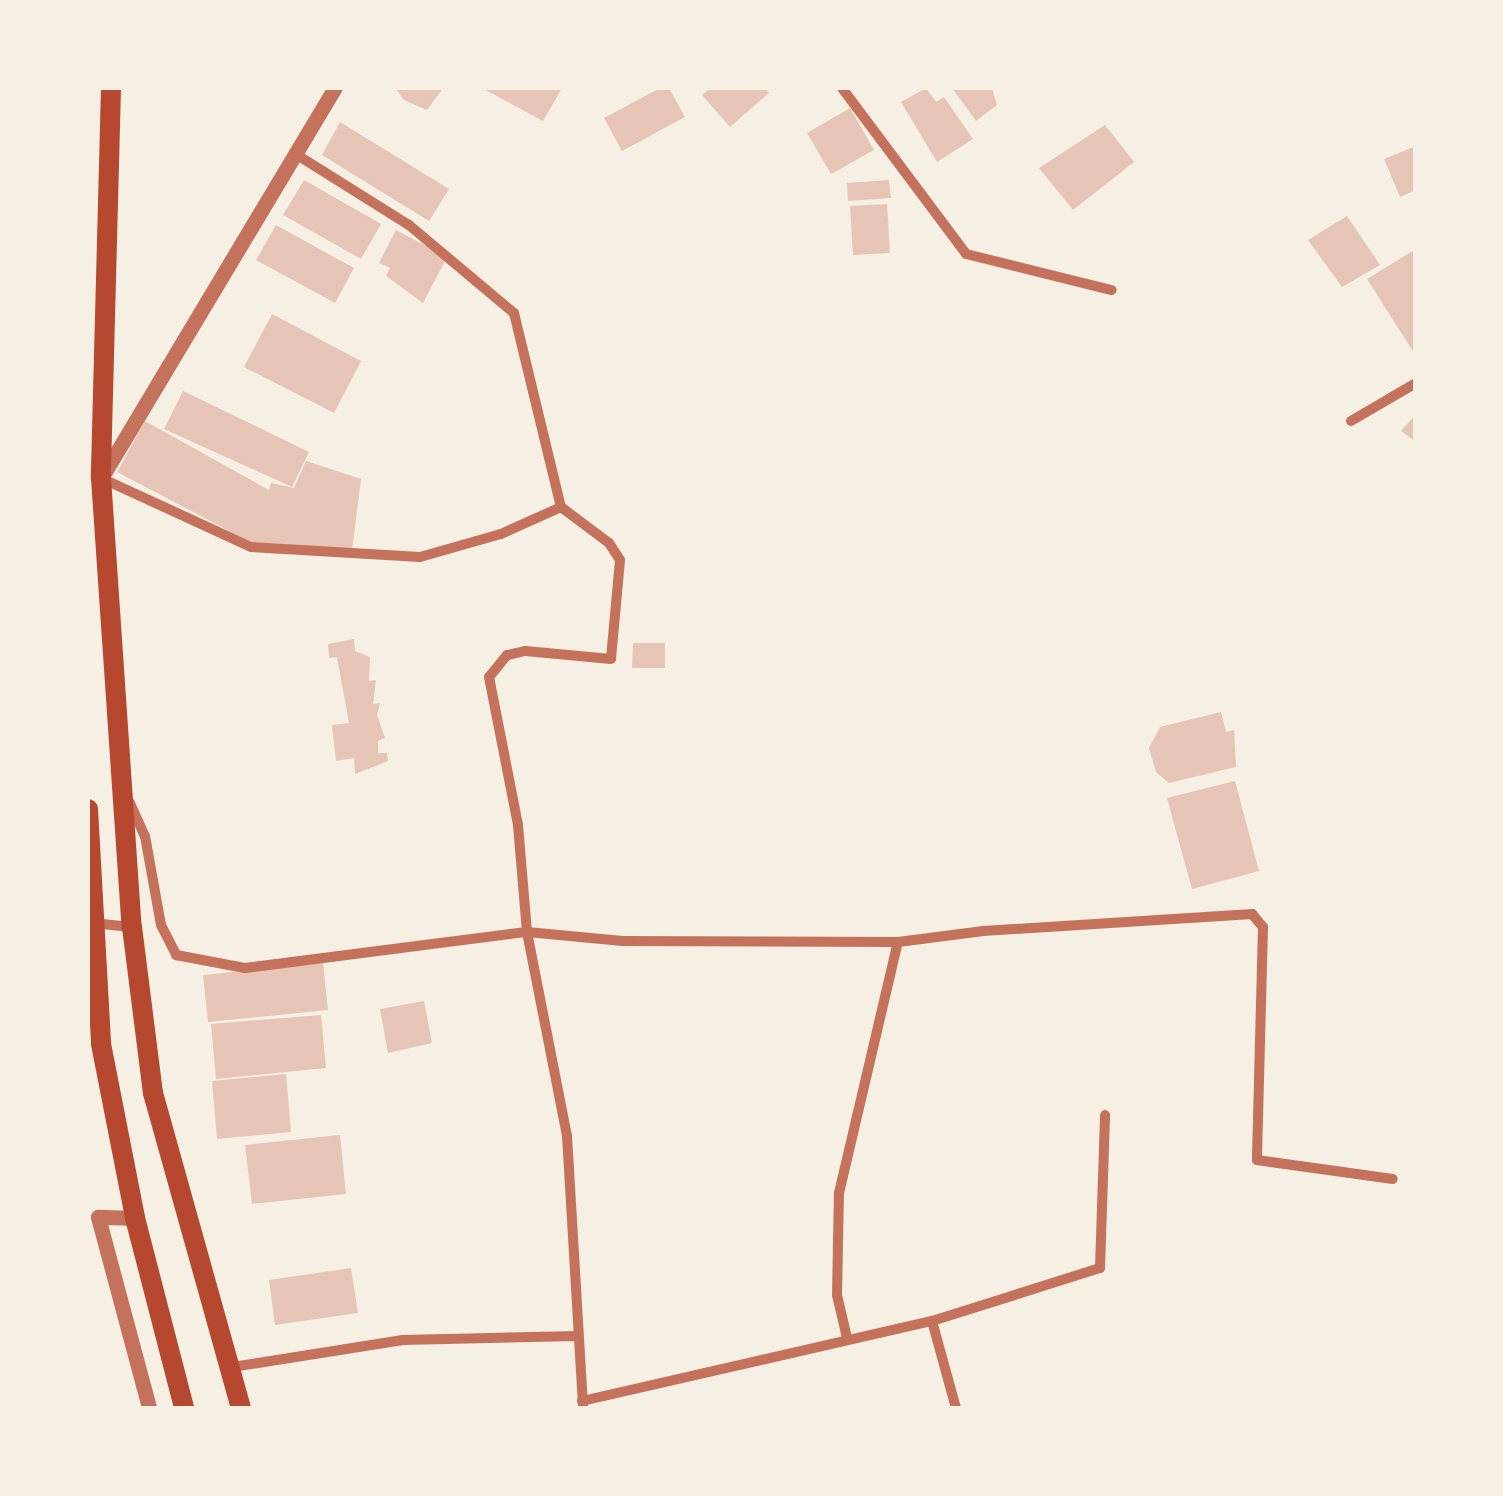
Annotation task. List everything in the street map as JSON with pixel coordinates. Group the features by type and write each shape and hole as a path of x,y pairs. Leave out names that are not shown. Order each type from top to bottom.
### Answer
{"main road":[{"path":"111,88 102,478 132,926 153,1093 225,1368 242,1408"},
{"path":"88,809 89,923 101,1044 135,1218 184,1408"}],"street":[{"path":"335,88 293,152 102,478 251,547 420,557 501,534 560,507"},
{"path":"842,88 966,254 1112,290"},
{"path":"293,152 409,225 514,313 560,507 609,543 620,560 622,586 611,659 525,651 507,655 489,677 518,825 526,932 567,1136 583,1405 847,1338 932,1321 1100,1268 1105,1114"},
{"path":"1351,421 1416,383"},
{"path":"126,792 145,836 161,925 176,955 245,968 526,932 623,941 898,942 1083,923 1257,916 1262,927 1257,1160 1393,1179"},
{"path":"89,923 132,926"},
{"path":"847,1338 837,1295 839,1193 898,942"},
{"path":"135,1218 93,1217 150,1408"},
{"path":"932,1321 956,1408"},
{"path":"225,1368 403,1340 578,1336"}],"building":[{"path":"395,88 443,88 427,110 404,100"},
{"path":"482,88 562,88 543,121"},
{"path":"660,88 669,88 685,117 622,151 604,118"},
{"path":"711,88 765,88 769,93 730,127 702,95"},
{"path":"926,88 936,102 944,97 973,139 937,162 901,102"},
{"path":"952,88 992,88 997,105 976,121"},
{"path":"850,108 874,150 831,174 807,133"},
{"path":"340,122 449,189 429,221 322,155"},
{"path":"1105,125 1134,162 1073,210 1039,168"},
{"path":"1416,146 1416,190 1400,197 1384,159"},
{"path":"304,180 381,224 361,259 283,215"},
{"path":"889,180 891,198 848,201 847,183"},
{"path":"887,204 890,253 853,255 850,206"},
{"path":"1347,216 1380,265 1342,287 1308,240"},
{"path":"276,225 354,268 335,303 256,260"},
{"path":"396,230 447,257 423,303 386,276 390,268 379,263"},
{"path":"1416,249 1416,356 1367,279"},
{"path":"272,314 361,361 334,413 244,367"},
{"path":"183,391 309,452 292,487 164,429"},
{"path":"1416,414 1416,442 1401,431"},
{"path":"145,421 269,490 271,483 294,488 306,461 361,479 352,550 254,544 117,472"},
{"path":"354,639 355,651 370,657 369,681 376,680 373,704 380,703 377,715 385,738 378,741 378,753 387,753 388,761 355,774 354,758 336,761 332,725 349,723 337,657 329,658 328,644"},
{"path":"633,643 665,643 665,668 632,668"},
{"path":"1221,712 1226,732 1234,730 1236,767 1169,783 1156,772 1149,748 1160,727"},
{"path":"1235,781 1259,871 1192,889 1167,798"},
{"path":"323,963 328,1010 208,1022 203,975"},
{"path":"424,1001 432,1043 388,1053 380,1009"},
{"path":"321,1015 326,1068 216,1079 211,1024"},
{"path":"286,1074 291,1132 217,1139 212,1081"},
{"path":"340,1135 346,1194 252,1204 245,1145"},
{"path":"351,1268 358,1313 275,1325 269,1280"}]}
